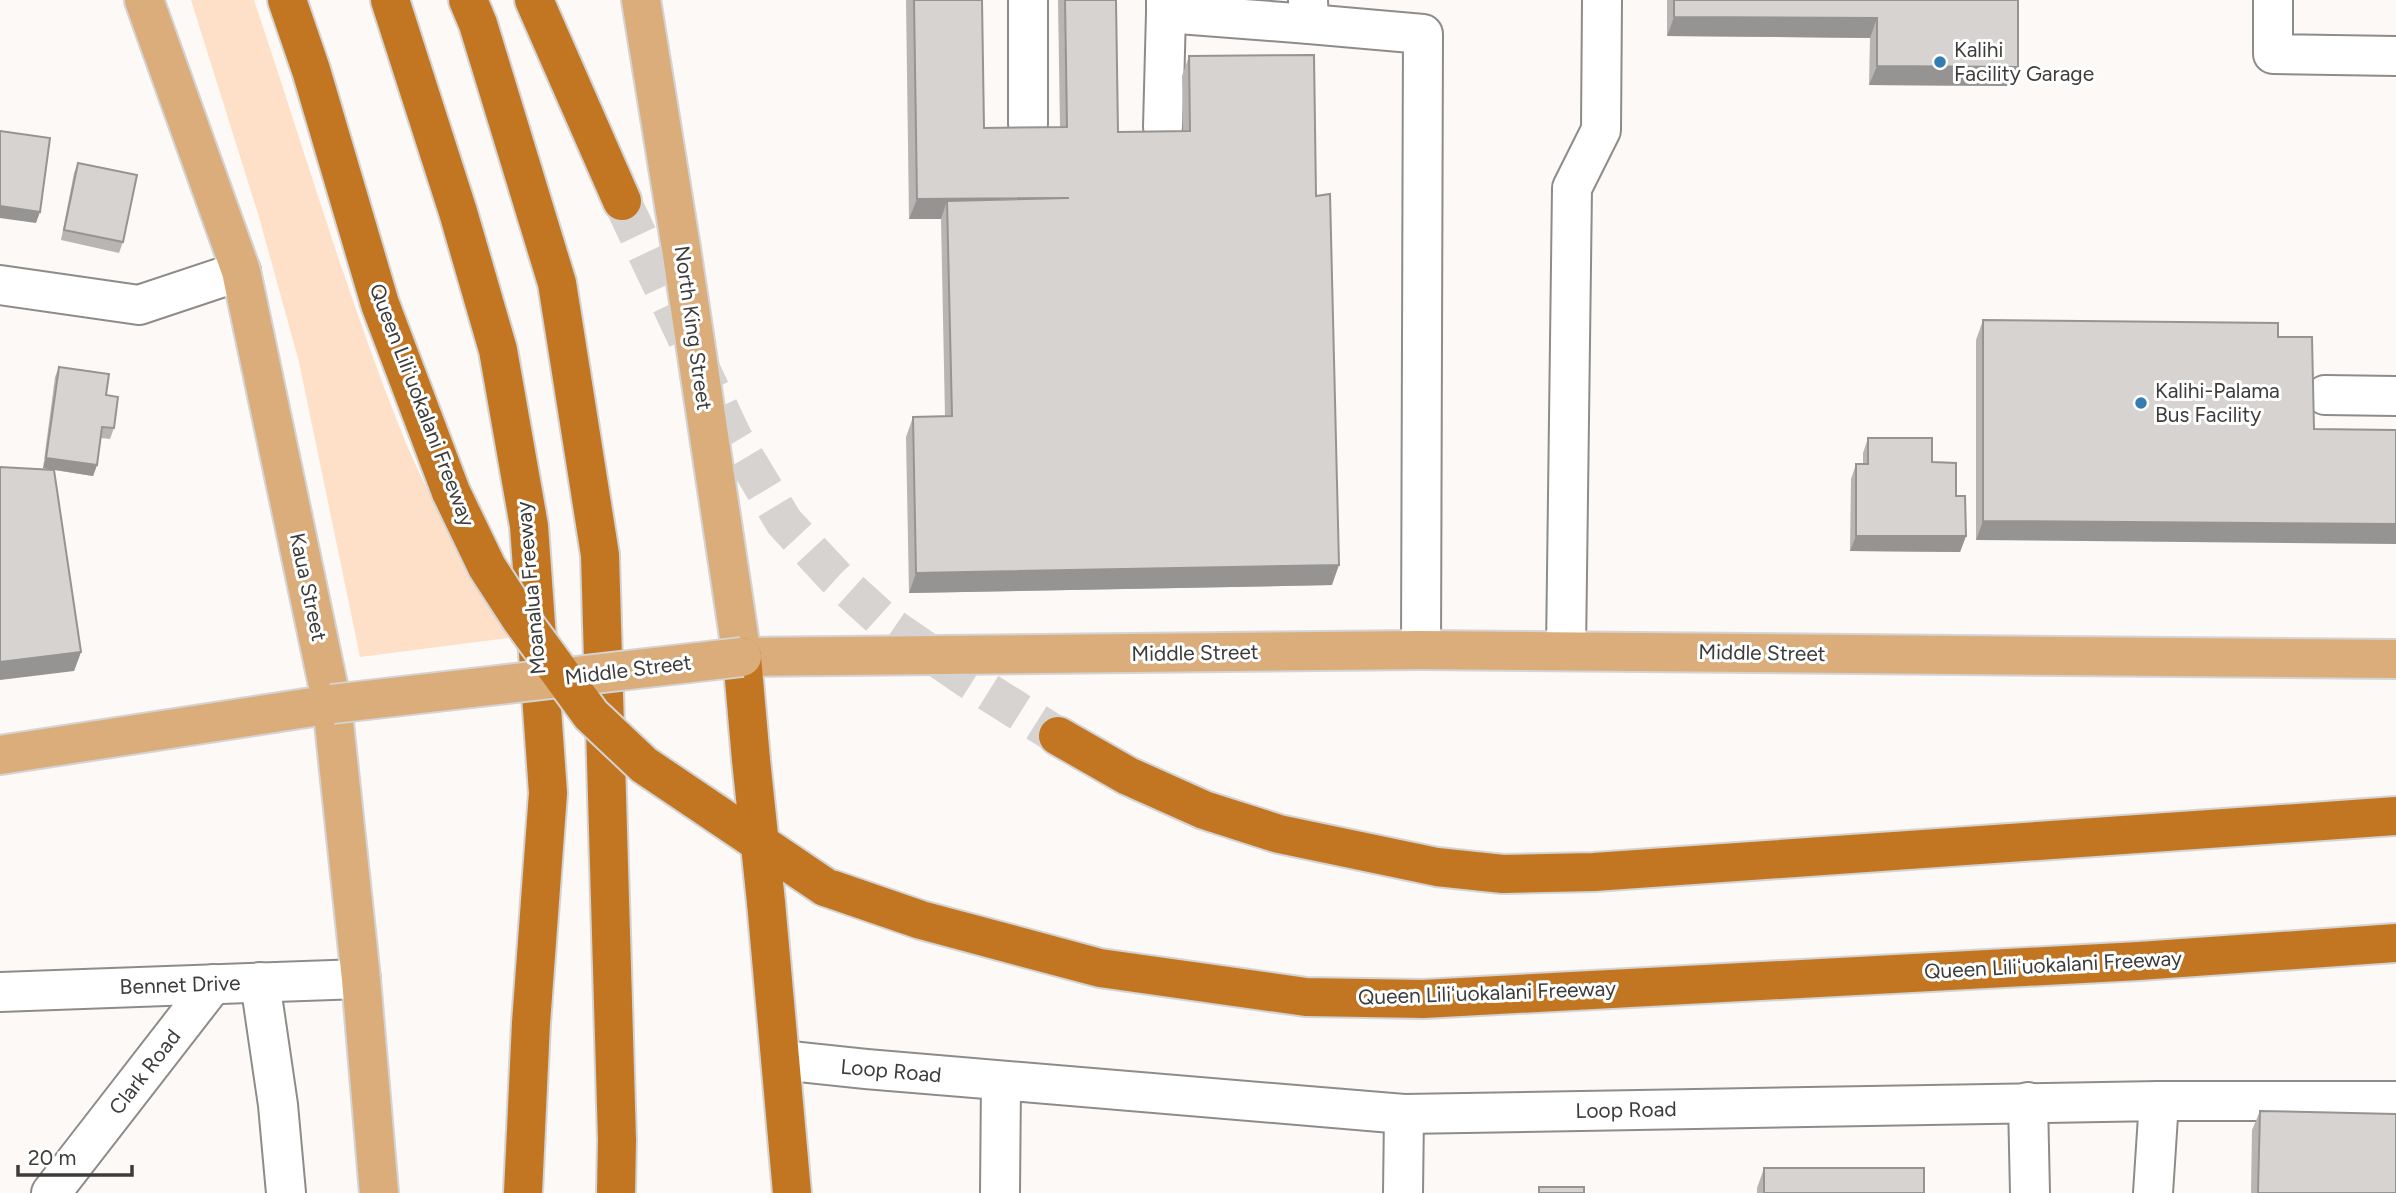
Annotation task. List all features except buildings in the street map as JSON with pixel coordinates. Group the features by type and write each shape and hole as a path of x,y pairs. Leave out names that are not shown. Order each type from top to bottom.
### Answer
{"highway":[{"name":"Queen Liliʻuokalani Freeway","path":"287,0 311,70 380,303 451,492 488,567 520,618 591,715 644,765 825,887 921,920 1100,968 1306,997 1423,999 2139,961 2396,943"},
{"name":"Moanalua Freeway","path":"390,0 458,212 498,349 528,526 548,793 531,1023 523,1193"},
{"path":"468,0 478,24 557,283 600,555 617,1140 616,1193"},
{"path":"534,0 622,201"},
{"path":"742,657 792,1193"},
{"path":"1058,736 1128,776 1204,810 1279,834 1437,867 1503,874 1594,872 2396,816"}],"main road":[{"name":"Kaua Street","path":"144,0 242,271 332,704 361,979 379,1193"},
{"name":"North King Street","path":"641,0 742,657"},
{"name":"Middle Street","path":"0,755 332,704 742,657 1421,650 2396,659"}],"street":[{"path":"1028,0 1028,124"},
{"path":"1566,651 1572,188 1601,130 1602,0"},
{"path":"2273,0 2273,54 2396,56"},
{"path":"1163,127 1166,7 1309,12 1423,34 1421,650"},
{"path":"0,285 139,305 242,271"},
{"path":"2325,395 2396,396"},
{"name":"Bennet Drive","path":"0,992 361,979"},
{"path":"260,982 278,1105 286,1193"},
{"name":"Clark Road","path":"51,1193 213,984"},
{"name":"Loop Road","path":"781,1060 1404,1114 2028,1102 2396,1101"},
{"path":"1000,1193 1001,1081"},
{"path":"2153,1193 2159,1101"},
{"path":"2028,1102 2030,1193"},
{"path":"1404,1114 1404,1193"}],"shaded area":[{"path":"191,0 254,0 342,268 399,426 436,507 508,638 360,657 299,362 259,217"}],"tunnel":[{"path":"622,201 733,437 784,522 836,578 887,624 1058,736"}],"place":[{"name":"Kalihi Facility Garage","path":"1940,62"},
{"name":"Kalihi-Palama Bus Facility","path":"2141,403"}]}
